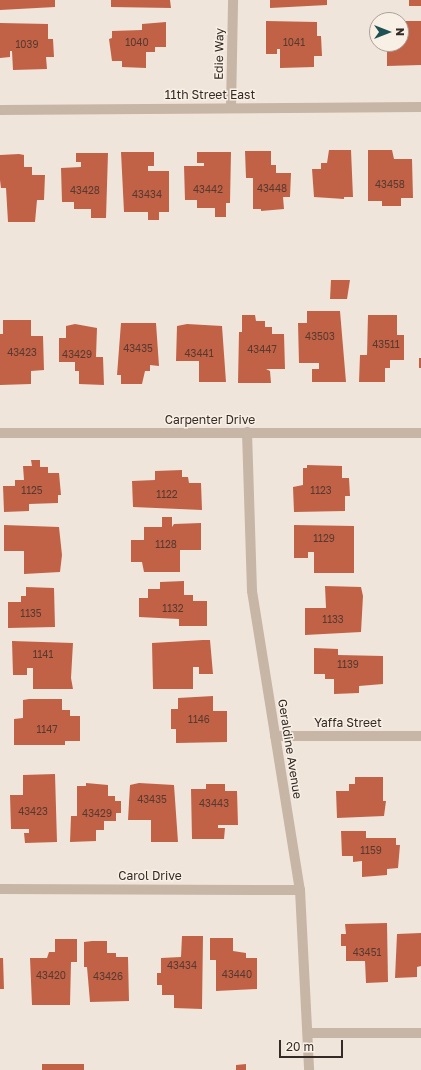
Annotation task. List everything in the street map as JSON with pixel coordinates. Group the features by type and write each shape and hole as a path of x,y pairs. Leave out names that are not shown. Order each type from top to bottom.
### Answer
{"street":[{"name":"Edie Way","path":"231,108 233,0"},
{"name":"11th Street East","path":"0,110 421,107"},
{"name":"Carpenter Drive","path":"0,434 247,432 421,433"},
{"name":"Geraldine Avenue","path":"247,432 252,591 300,890 309,1033 309,1070"},
{"name":"Yaffa Street","path":"275,736 421,736"},
{"name":"Carol Drive","path":"0,889 300,890"},
{"path":"309,1033 421,1033"}],"building":[{"path":"0,0 55,0 55,7 0,10"},
{"path":"111,0 170,0 171,8 111,7"},
{"path":"270,0 327,0 327,5 270,8"},
{"path":"409,0 421,0 421,6 409,6"},
{"path":"266,21 317,22 317,36 321,36 322,56 314,56 314,67 280,68 280,49 277,49 277,54 266,54"},
{"path":"409,21 421,21 421,65 387,66 387,52 409,52"},
{"path":"166,22 166,47 155,47 155,52 146,52 146,68 122,67 122,61 112,61 109,39 112,38 112,31 142,30 142,24"},
{"path":"0,23 48,24 48,39 53,39 54,57 46,57 47,69 13,70 12,51 10,51 10,57 0,58"},
{"path":"329,150 351,150 353,197 344,197 344,199 314,197 312,169 321,169 321,163 327,163"},
{"path":"368,150 392,150 394,159 412,159 413,198 401,198 401,206 382,206 382,201 368,201"},
{"path":"245,151 271,151 271,165 276,165 276,173 291,173 290,197 283,197 284,209 261,211 261,209 253,209 253,178 246,178"},
{"path":"121,152 154,152 154,166 148,166 148,171 169,171 169,212 159,212 159,220 148,220 148,212 124,212"},
{"path":"197,152 231,152 230,203 226,203 226,217 215,217 215,208 197,208 197,200 185,200 184,166 204,166 204,163 197,163"},
{"path":"76,153 108,153 106,218 91,218 91,209 74,209 74,202 62,202 61,168 81,167 81,162 76,162"},
{"path":"0,155 24,155 24,167 32,167 32,175 45,175 44,200 37,200 35,222 8,222 6,188 1,188 0,180"},
{"path":"331,280 350,280 347,299 330,299"},
{"path":"307,311 340,311 346,382 312,382 312,369 319,369 319,363 299,363 298,323 307,323"},
{"path":"242,315 255,315 256,321 265,321 265,327 272,327 272,334 284,334 285,369 266,369 270,371 271,383 238,383 239,332 242,332"},
{"path":"368,315 397,315 397,335 404,335 404,360 390,360 390,368 385,368 385,382 359,382 360,355 367,355"},
{"path":"3,320 31,320 31,336 43,336 44,370 31,371 31,384 0,385 0,334 3,334"},
{"path":"121,323 156,323 159,366 150,365 150,371 145,371 142,384 121,384 121,375 117,375"},
{"path":"75,324 97,328 96,357 103,357 104,385 79,384 79,371 75,371 75,362 59,362 59,338 66,338 66,326"},
{"path":"187,324 222,326 226,382 199,382 199,361 176,361 177,326"},
{"path":"419,358 421,358 421,368 419,368"},
{"path":"31,460 40,460 40,467 48,467 48,473 59,473 61,495 58,495 58,503 29,504 29,511 4,512 3,486 15,486 15,480 24,480 23,466 32,466"},
{"path":"307,465 342,466 342,478 349,478 350,496 345,496 345,511 294,512 293,487 303,485 303,468 307,468"},
{"path":"182,470 182,477 188,477 189,483 201,483 202,510 133,507 132,481 155,480 155,471"},
{"path":"162,517 172,517 172,527 174,524 201,523 201,550 180,550 180,572 144,572 142,562 131,562 131,540 144,540 144,527 162,527"},
{"path":"4,525 59,527 62,555 60,572 24,574 24,551 4,551"},
{"path":"294,525 354,526 354,573 314,573 314,552 308,552 308,558 294,558"},
{"path":"184,581 184,595 193,595 193,601 207,601 207,626 179,626 179,619 139,617 139,598 148,598 148,589 160,589 160,582"},
{"path":"325,586 361,587 363,596 361,632 305,635 305,608 326,608"},
{"path":"26,587 54,588 55,627 8,628 8,602 21,602 21,596 26,596"},
{"path":"210,640 213,674 199,674 199,667 193,667 193,689 153,689 152,643"},
{"path":"12,641 73,643 71,678 73,689 33,689 33,668 27,668 27,675 13,675"},
{"path":"314,648 338,649 338,655 383,656 383,684 359,686 359,693 334,694 334,679 325,679 325,674 314,674"},
{"path":"213,696 213,711 227,711 227,742 176,743 176,729 171,729 171,709 178,709 178,698"},
{"path":"62,699 62,710 70,710 70,716 80,716 80,741 65,741 65,745 14,745 14,719 23,718 23,700"},
{"path":"55,774 57,842 25,843 24,833 29,833 29,829 11,829 10,795 23,795 23,775"},
{"path":"355,777 383,777 383,801 386,801 384,816 337,818 336,791 349,791 349,784 355,784"},
{"path":"86,783 108,785 108,796 115,796 115,801 121,801 121,813 116,813 116,821 104,821 104,830 96,830 96,841 70,842 71,816 77,816 77,786 86,786"},
{"path":"139,783 174,785 178,842 151,842 151,820 128,820 130,785"},
{"path":"206,784 225,784 225,791 237,791 238,825 218,825 218,828 225,828 224,839 192,839 191,789 206,789"},
{"path":"341,831 366,831 366,838 396,838 396,845 400,845 398,868 387,869 387,875 362,877 362,861 353,862 353,856 342,856"},
{"path":"387,923 388,982 366,983 365,961 346,961 346,946 341,946 341,934 346,934 345,924"},
{"path":"421,933 421,966 417,967 417,977 395,978 397,934"},
{"path":"182,936 203,936 202,1009 174,1008 174,995 162,995 162,985 157,985 157,973 161,973 161,958 181,957"},
{"path":"210,938 233,938 233,951 246,953 246,958 257,958 257,989 216,991 216,960 210,960"},
{"path":"55,939 77,939 77,962 71,962 70,1005 32,1005 30,958 47,958 49,952 55,952"},
{"path":"107,941 107,953 116,953 116,957 128,957 129,1001 90,1002 87,967 84,967 84,942"},
{"path":"0,958 3,958 4,989 0,989"},
{"path":"42,1064 84,1064 84,1070 42,1070"},
{"path":"246,1064 246,1070 236,1070 236,1065"}]}
